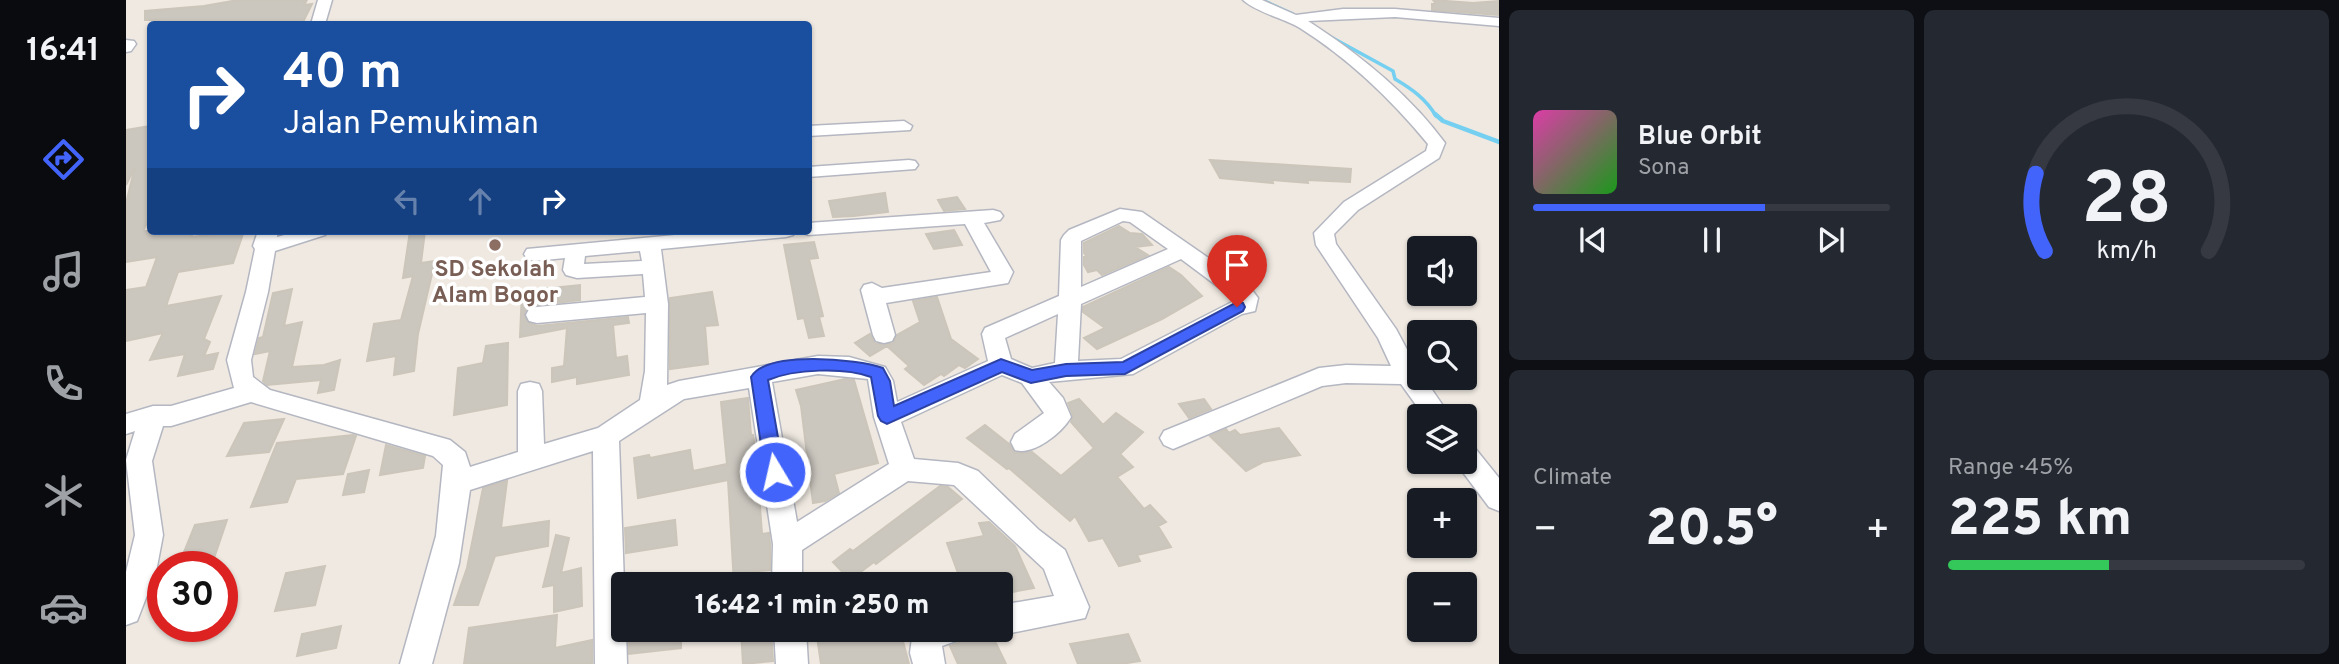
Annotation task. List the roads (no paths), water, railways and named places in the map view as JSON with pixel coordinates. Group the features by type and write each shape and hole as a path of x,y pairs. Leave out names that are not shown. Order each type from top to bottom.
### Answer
{"street":[{"path":"319,21 325,0"},
{"path":"1250,0 1342,50 1411,112 1436,143 1433,154 1351,206 1324,233 1326,245 1388,335 1407,373"},
{"path":"1291,20 1338,14 1408,13 1499,22"},
{"path":"812,131 904,126"},
{"path":"812,172 909,165"},
{"path":"1043,391 1066,370 1125,368 1237,307 1247,306 1248,302 1241,291 1183,250 1130,214 1120,215 1076,234 1070,240 1066,370"},
{"path":"812,229 993,216"},
{"path":"884,335 873,293 999,280 1002,272 972,218"},
{"path":"307,235 288,242 266,239 257,292 239,360 248,386 262,397 441,448 456,460 458,482 442,575 415,664"},
{"path":"534,254 576,250 573,270 577,271 651,256 717,235"},
{"path":"1024,442 1056,421 1059,412 1043,391 1001,365 993,334 1183,250"},
{"path":"651,256 657,304 657,371 652,405"},
{"path":"537,315 657,304"},
{"path":"887,416 1001,365"},
{"path":"458,482 606,436 679,390 759,377 798,366 865,368 877,373 887,416 904,468"},
{"path":"1173,439 1319,377 1346,374 1407,375"},
{"path":"759,377 787,544 787,572"},
{"path":"126,424 153,416 171,416 248,386"},
{"path":"530,391 531,461"},
{"path":"126,610 134,574 149,536 132,462 153,416"},
{"path":"606,436 611,664"},
{"path":"787,544 904,468 963,475 1055,560 1074,607 1013,618"},
{"path":"1477,471 1499,499"},
{"path":"791,642 792,664"},
{"path":"927,642 929,664"}],"waterway":[{"path":"1262,0 1293,14"},
{"path":"1329,36 1393,71 1395,79 1428,104 1436,116"},
{"path":"1435,114 1443,121 1499,142"}],"place":[{"name":"SD Sekolah Alam Bogor","path":"495,245"}]}
